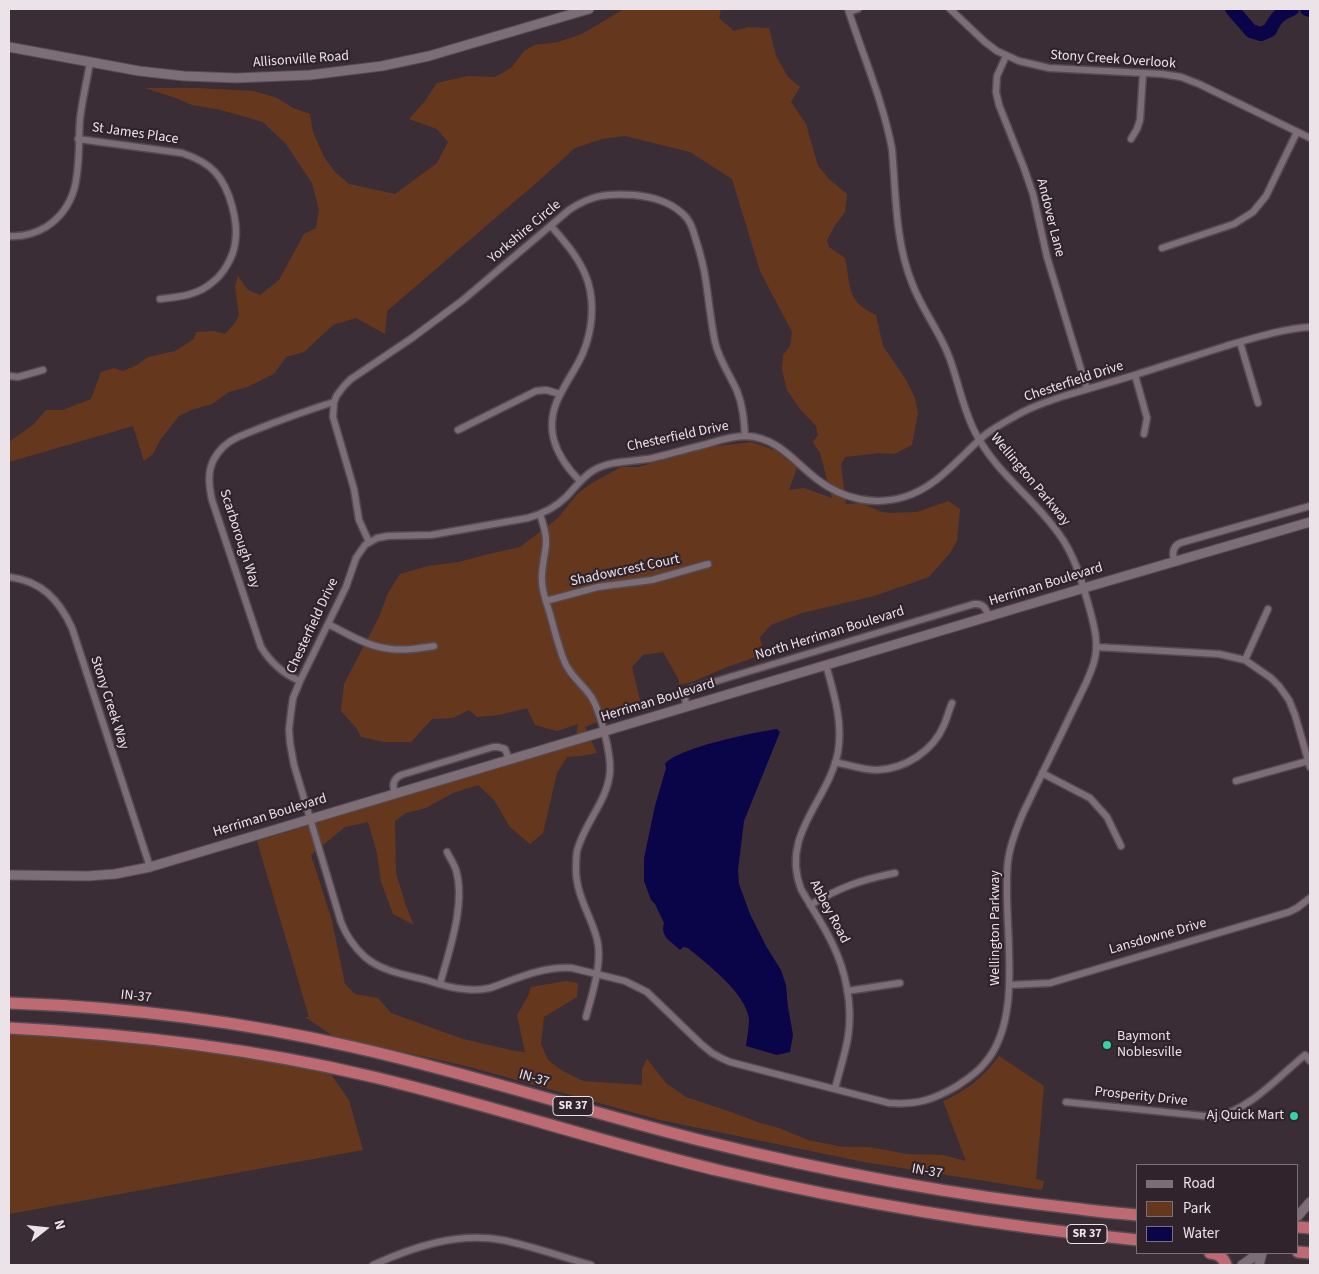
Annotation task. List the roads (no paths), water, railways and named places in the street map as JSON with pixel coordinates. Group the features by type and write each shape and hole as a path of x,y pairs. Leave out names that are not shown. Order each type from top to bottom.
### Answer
{"highway":[{"name":"IN-37","path":"9,1002 144,1012 290,1034 418,1062 646,1126 770,1156 876,1178 962,1193 1081,1210 1136,1215"},
{"name":"SR 37","path":"9,1028 86,1032 154,1039 286,1059 403,1084 681,1161 827,1194 998,1224 1136,1240"},
{"path":"1037,1229 1059,1237 1136,1246"},
{"path":"1218,1254 1226,1265"}],"street":[{"name":"Allisonville Road","path":"9,46 140,71 184,76 236,78 322,74 382,66 429,56 589,9"},
{"path":"848,10 858,9"},
{"name":"Stony Creek Overlook","path":"950,9 985,42 1019,62 1049,68 1162,74 1181,77 1200,84 1310,138"},
{"name":"Wellington Parkway","path":"310,818 341,922 348,937 364,956 377,965 390,970 464,989 483,989 546,969 572,968 596,974 625,982 647,992 701,1044 721,1058 875,1100 900,1104 932,1099 971,1076 985,1064 998,1042 1005,1023 1008,1003 1008,861 1017,827 1094,664 1096,647 1094,626 1084,588 1074,561 1060,535 1001,469 980,441 969,420 948,355 912,285 905,265 900,238 889,134 881,103 848,10"},
{"name":"Andover Lane","path":"1006,56 997,76 996,92 998,104 1033,194 1047,257 1087,389"},
{"path":"9,236 22,236 41,230 52,223 70,201 77,182 78,139 90,62"},
{"path":"1131,139 1140,120 1143,73"},
{"path":"1162,248 1234,224 1253,212 1266,196 1297,132"},
{"name":"St James Place","path":"78,139 192,156 210,167 227,190 233,210 236,234 235,245 224,268 216,280 192,294 177,298 160,299"},
{"name":"Yorkshire Circle","path":"334,402 351,379 412,338 463,300 578,204 594,197 612,194 642,196 662,201 675,208 684,214 691,225 706,279 717,351 741,403 745,436"},
{"path":"551,226 572,251 582,267 588,283 592,308 591,325 583,353 560,394 552,422 554,441 560,456 580,481"},
{"name":"Chesterfield Drive","path":"310,818 294,765 290,744 290,712 293,698 346,588 356,558 365,545 377,538 431,535 528,518 548,510 564,499 580,481 596,469 610,464 650,458 728,438 745,436 761,438 779,447 818,480 848,497 885,501 904,497 925,488 948,470 988,433 1014,416 1028,410 1087,389 1240,342 1274,332 1310,326"},
{"path":"1240,342 1258,403"},
{"path":"9,376 18,376 43,370"},
{"path":"1135,375 1147,418 1144,434"},
{"path":"458,430 536,391 546,390 560,394"},
{"path":"334,402 333,416 354,489 359,520 369,542"},
{"name":"Scarborough Way","path":"300,681 283,673 261,647 212,500 209,476 216,456 236,438 308,409 334,402"},
{"path":"1174,562 1175,547 1180,543 1310,506"},
{"path":"540,514 546,538 542,583 546,601 565,663 591,696 600,718 610,759 608,785 577,852 576,879 597,939 599,954 586,1017"},
{"name":"Herriman Boulevard","path":"9,875 102,875 150,867 686,706 1310,522"},
{"name":"Shadowcrest Court","path":"546,601 598,587 652,580 708,564"},
{"name":"Stony Creek Way","path":"9,577 22,579 39,587 51,597 64,613 72,628 150,867"},
{"name":"North Herriman Boulevard","path":"686,706 685,696 690,689 974,604 984,606 988,617"},
{"path":"1245,660 1268,609"},
{"path":"328,624 366,643 390,650 434,646"},
{"path":"1096,647 1219,654 1245,660 1271,678 1289,700 1309,764 1236,781"},
{"name":"Abbey Road","path":"826,665 839,715 840,739 829,780 803,828 796,850 796,865 798,880 832,943 841,965 847,990 849,1005 848,1036 835,1089"},
{"path":"835,762 876,770 896,767 912,760 937,737 944,725 952,703"},
{"path":"394,793 394,782 401,775 493,747 498,746 505,749 509,759"},
{"path":"1042,773 1090,798 1107,817 1121,846"},
{"path":"440,984 454,933 458,908 457,876 447,852"},
{"path":"810,905 846,886 895,873"},
{"name":"Lansdowne Drive","path":"1009,985 1050,983 1288,912 1310,898"},
{"path":"847,990 900,983"},
{"name":"Prosperity Drive","path":"1066,1102 1206,1117 1221,1116 1244,1105 1305,1055 1310,1060"},
{"path":"1299,1215 1310,1202"},
{"path":"373,1265 426,1244 467,1238 502,1240 591,1265"},
{"path":"1242,1265 1259,1254"}],"water":[{"path":"777,729 780,732 744,821 738,870 739,884 750,914 781,970 786,985 793,1035 790,1052 777,1055 746,1046 749,1019 741,999 705,962 688,948 683,947 680,950 665,935 664,923 655,904 651,900 644,881 644,858 655,806 666,768 665,764 684,752 700,747 752,733"}],"waterway":[{"path":"1232,9 1251,31 1261,34 1270,30 1281,15 1292,9"}],"place":[{"name":"Baymont Noblesville","path":"1107,1045"},
{"name":"Aj Quick Mart","path":"1294,1116"}]}
